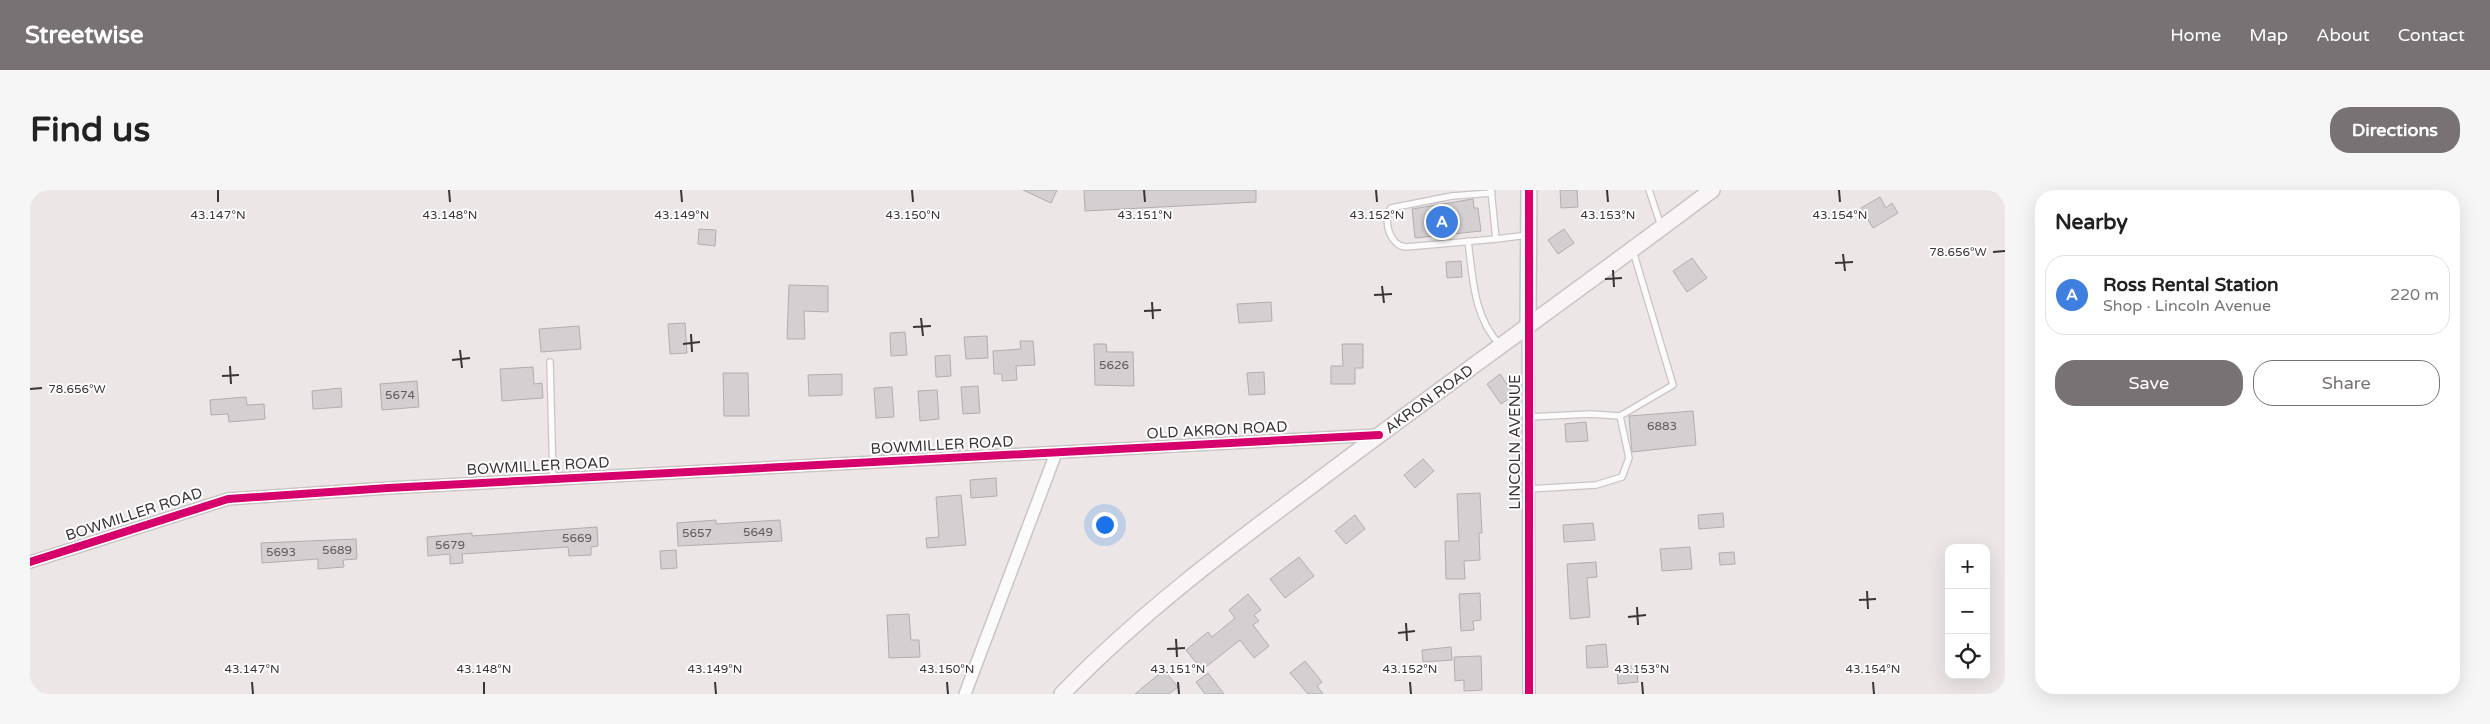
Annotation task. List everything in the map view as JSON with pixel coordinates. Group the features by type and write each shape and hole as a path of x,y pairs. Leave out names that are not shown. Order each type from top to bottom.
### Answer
{"main road":[{"name":"LINCOLN AVENUE","path":"1528,326 1529,190"},
{"name":"AKRON ROAD","path":"1062,694 1115,641 1191,577 1378,435 1662,227 1697,197 1712,190"}],"street":[{"name":"LINCOLN AVENUE","path":"1528,326 1528,694"},
{"name":"OLD AKRON ROAD","path":"1056,453 1378,435"},
{"name":"BOWMILLER ROAD","path":"30,562 228,499 553,479 1056,453"},
{"path":"966,694 1056,453"}],"lane":[{"path":"1649,190 1662,227"},
{"path":"1496,239 1491,192 1416,202 1391,208 1388,212 1390,233 1394,243 1399,247 1468,242 1496,239 1529,235"},
{"path":"1468,242 1480,313 1490,333 1501,346"},
{"path":"1528,417 1591,414 1620,416 1673,385 1632,249"},
{"path":"550,362 553,479"},
{"path":"1528,490 1596,485 1622,477 1629,458 1620,416"}],"building":[{"path":"1023,190 1057,190 1051,203"},
{"path":"1084,190 1256,190 1256,202 1085,211"},
{"path":"1560,190 1577,190 1578,207 1561,208"},
{"path":"1880,197 1886,208 1892,203 1898,213 1873,228 1861,208"},
{"path":"1473,199 1474,208 1478,208 1481,231 1415,238 1412,209"},
{"path":"699,229 716,230 715,246 698,244"},
{"path":"1564,229 1574,243 1558,254 1548,240"},
{"path":"1692,258 1707,278 1687,292 1673,271"},
{"path":"1461,261 1462,277 1447,278 1446,262"},
{"path":"789,285 828,286 828,312 804,311 805,339 787,339"},
{"path":"1271,302 1272,321 1239,323 1237,304"},
{"path":"685,323 687,353 670,354 668,324"},
{"path":"579,326 581,349 541,352 539,329"},
{"path":"905,332 907,355 891,356 890,333"},
{"path":"987,336 988,358 966,359 964,337"},
{"path":"1020,341 1033,341 1035,365 1016,366 1017,380 1002,381 1002,374 994,374 993,351 1021,349"},
{"path":"1094,344 1106,344 1107,352 1133,352 1134,386 1095,385"},
{"path":"1342,344 1363,344 1363,368 1355,368 1355,384 1331,384 1331,366 1343,366"},
{"path":"950,355 951,376 936,377 935,356"},
{"path":"533,367 534,384 542,383 543,398 502,401 500,369"},
{"path":"1264,372 1265,394 1249,395 1247,373"},
{"path":"723,373 748,373 749,416 724,416"},
{"path":"842,374 842,395 809,396 808,375"},
{"path":"1500,374 1514,395 1501,404 1487,384"},
{"path":"417,381 419,407 382,410 380,384"},
{"path":"978,386 980,413 963,414 961,387"},
{"path":"892,387 894,417 876,418 874,388"},
{"path":"341,388 342,407 313,409 312,391"},
{"path":"937,390 939,419 920,421 918,391"},
{"path":"246,397 247,405 264,404 265,419 229,422 228,414 211,415 210,400"},
{"path":"1693,411 1696,445 1632,452 1629,416"},
{"path":"1586,422 1588,441 1566,442 1565,424"},
{"path":"1423,459 1434,471 1415,488 1404,475"},
{"path":"996,478 997,496 971,498 970,480"},
{"path":"1480,493 1482,533 1479,533 1480,560 1464,561 1465,579 1446,579 1445,541 1459,541 1457,494"},
{"path":"961,495 966,545 927,548 926,538 939,537 936,497"},
{"path":"1723,513 1724,527 1699,529 1698,515"},
{"path":"1355,515 1365,529 1346,544 1335,531"},
{"path":"716,520 716,524 780,520 782,541 678,546 677,523"},
{"path":"1593,523 1595,540 1564,542 1563,525"},
{"path":"597,527 598,546 591,547 591,555 569,556 568,547 462,554 463,563 450,564 450,554 428,556 427,537 472,533 472,536"},
{"path":"356,539 357,559 343,560 344,567 318,569 318,559 262,563 261,543"},
{"path":"1690,547 1692,569 1662,571 1660,549"},
{"path":"676,550 677,568 661,569 660,551"},
{"path":"1734,552 1735,564 1720,565 1719,553"},
{"path":"1299,557 1314,576 1285,598 1270,579"},
{"path":"1596,562 1597,577 1587,578 1590,617 1570,619 1567,564"},
{"path":"1480,593 1481,620 1473,621 1474,630 1461,631 1459,594"},
{"path":"1248,594 1261,610 1254,615 1259,621 1253,625 1269,646 1254,658 1240,640 1202,670 1186,650 1208,632 1212,637 1235,618 1229,610"},
{"path":"909,614 911,640 919,640 920,657 889,658 887,615"},
{"path":"1606,644 1608,667 1587,668 1586,646"},
{"path":"1451,647 1452,660 1423,662 1422,650"},
{"path":"1481,656 1482,690 1464,691 1464,680 1455,681 1454,657"},
{"path":"1305,661 1322,682 1317,686 1323,694 1308,694 1290,673"},
{"path":"1636,666 1638,682 1618,684 1617,667"},
{"path":"1164,670 1178,687 1169,694 1135,694"},
{"path":"1208,673 1224,694 1205,694 1196,682"}],"cycle path":[{"path":"1529,190 1529,694"},
{"path":"30,562 228,499 388,488 1379,435"}],"place":[{"name":"Ross Rental Station","path":"1442,222"}]}
